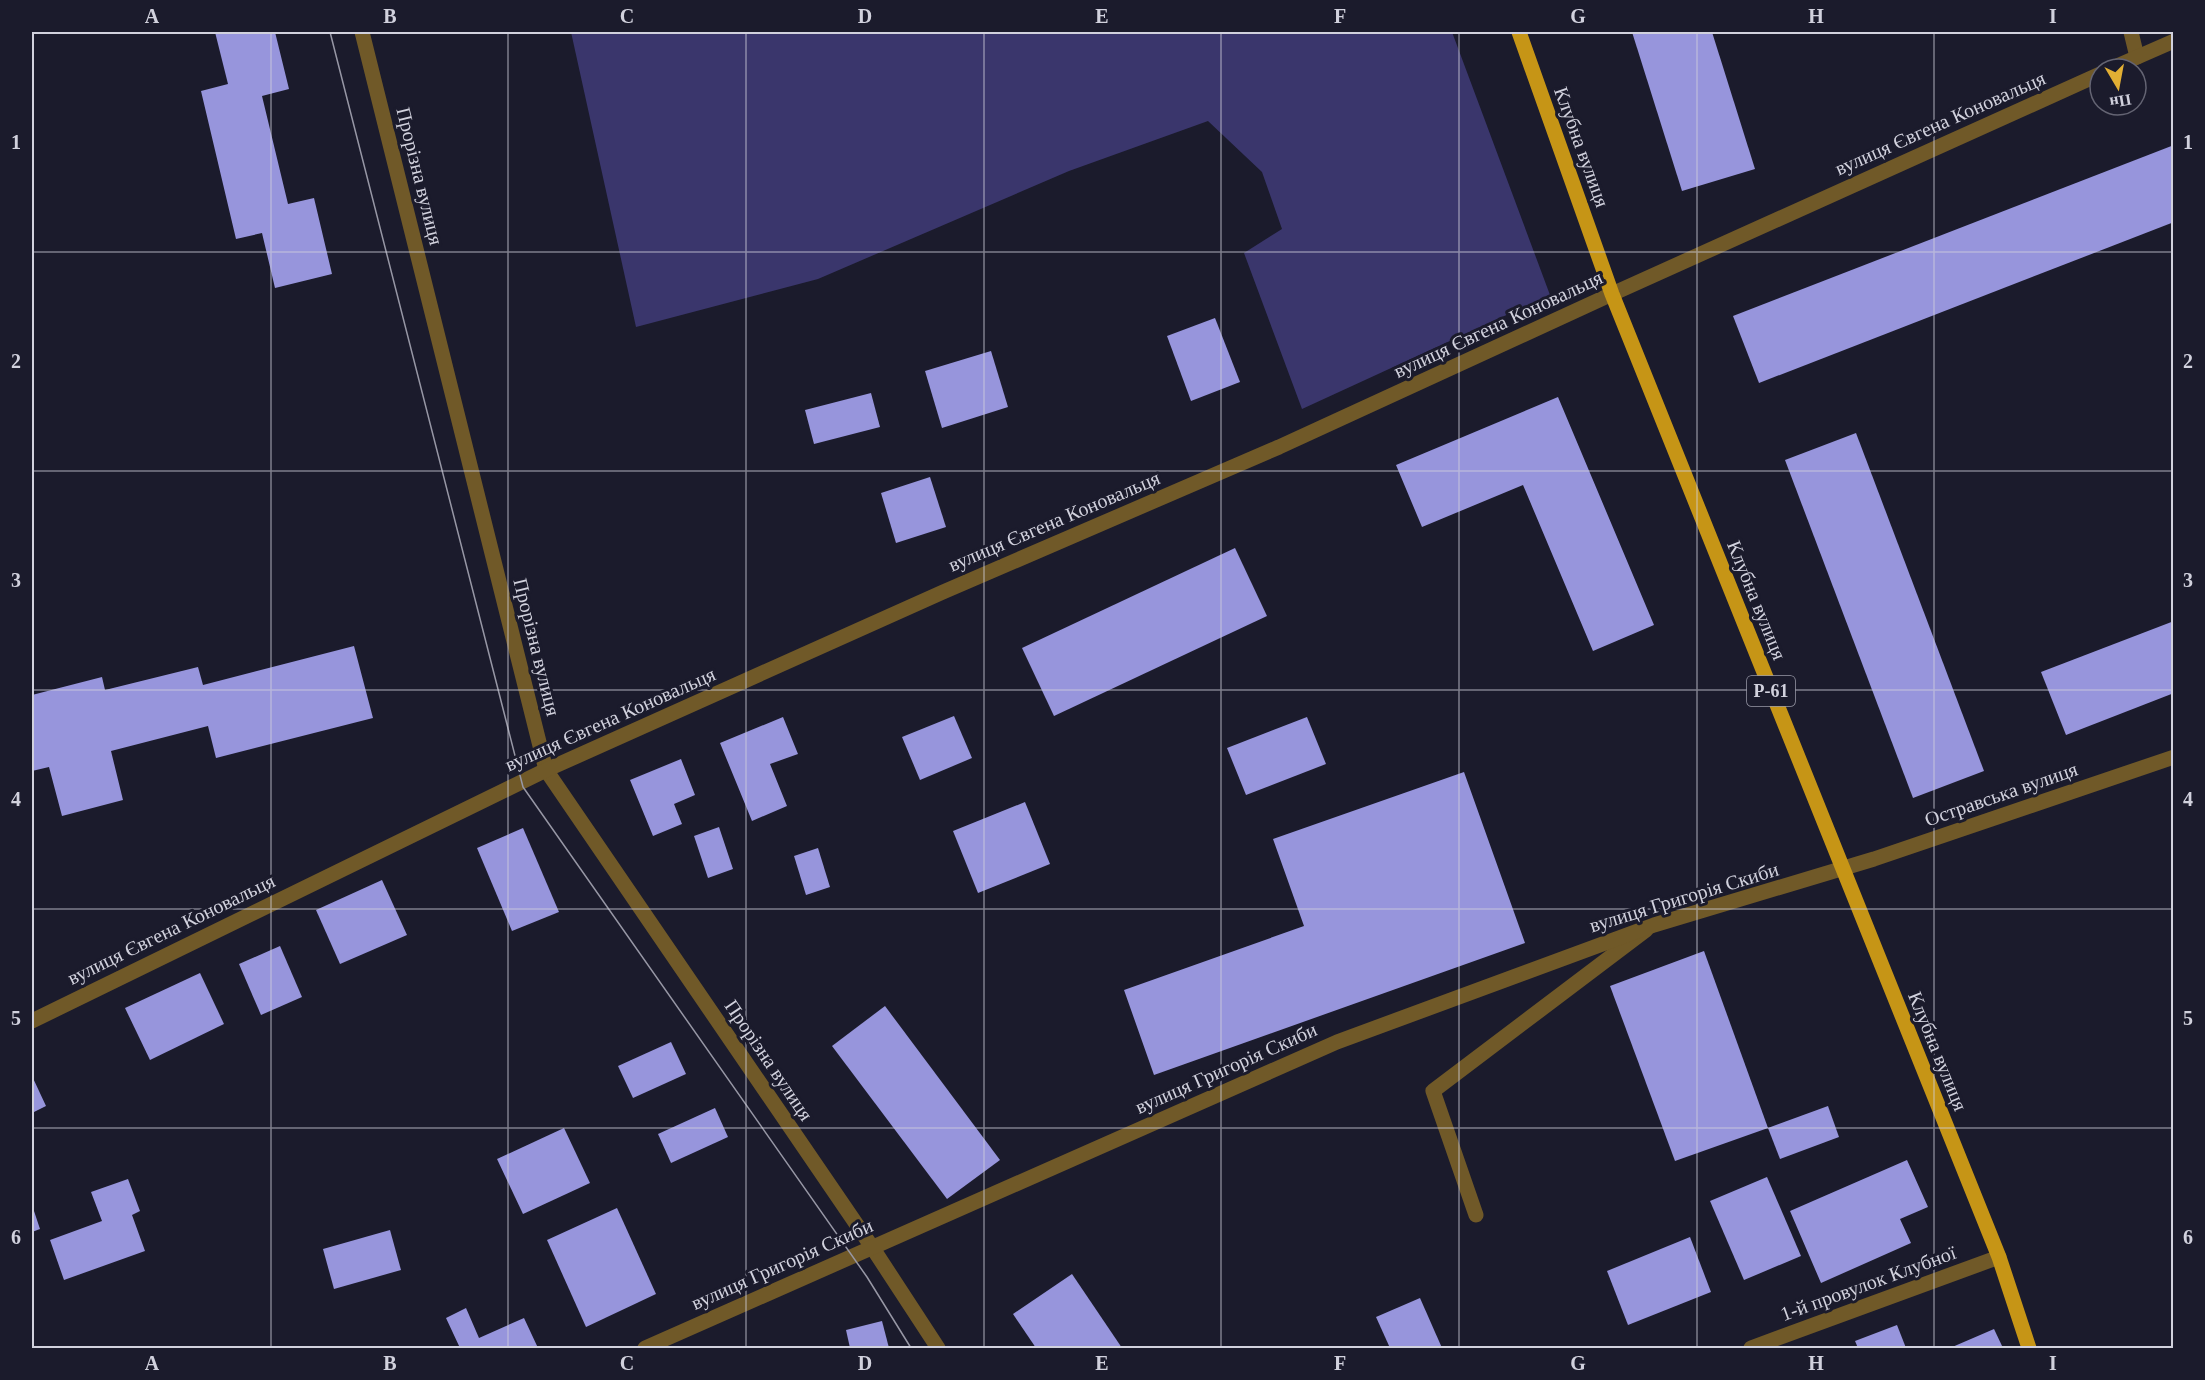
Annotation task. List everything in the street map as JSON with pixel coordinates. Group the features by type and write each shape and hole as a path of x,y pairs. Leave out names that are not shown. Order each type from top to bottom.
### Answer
{"main road":[{"name":"Клубна вулиця","path":"1519,32 1612,294 1999,1257 2029,1348"}],"street":[{"name":"Прорізна вулиця","path":"362,32 546,770 872,1247 938,1348"},
{"path":"2131,32 2137,57 2174,40"},
{"name":"вулиця Євгена Коновальця","path":"32,1021 546,770 943,592 1279,447 2088,79"},
{"name":"Остравська вулиця","path":"1842,869 2174,757"},
{"name":"вулиця Григорія Скиби","path":"645,1348 1336,1042 1654,925 1842,869"},
{"path":"1476,1215 1432,1091 1654,925"},
{"name":"1-й провулок Клубної","path":"1751,1348 1999,1257"}],"shaded area":[{"path":"571,32 1452,32 1550,295 1302,409 1244,253 1282,229 1262,172 1208,121 1069,171 818,279 636,327"}],"building":[{"path":"215,32 275,32 289,89 262,96 288,204 314,198 332,274 275,288 262,233 236,239 201,91 228,84"},
{"path":"1632,32 1712,32 1755,169 1682,191"},
{"path":"2174,145 2174,222 1759,383 1733,316"},
{"path":"1215,318 1240,382 1191,401 1167,336"},
{"path":"991,351 1008,407 942,428 925,371"},
{"path":"871,393 880,427 814,444 805,410"},
{"path":"1558,397 1654,625 1593,651 1523,485 1422,527 1396,465"},
{"path":"1856,433 1984,771 1913,798 1785,460"},
{"path":"930,477 946,527 896,543 881,493"},
{"path":"1235,548 1267,616 1054,716 1022,648"},
{"path":"2174,621 2174,693 2066,735 2041,672"},
{"path":"354,646 373,718 216,758 208,726 111,751 123,800 62,816 49,767 32,771 32,695 102,677 105,690 198,667 203,685"},
{"path":"954,716 972,758 920,780 902,737"},
{"path":"783,717 798,754 770,764 787,806 752,821 720,743"},
{"path":"1307,717 1326,764 1246,795 1227,748"},
{"path":"681,759 695,795 674,804 682,824 653,836 630,780"},
{"path":"1464,772 1525,943 1154,1075 1124,990 1304,926 1273,839"},
{"path":"1025,802 1050,864 978,893 953,831"},
{"path":"719,827 733,869 708,878 694,836"},
{"path":"523,828 559,912 512,931 477,848"},
{"path":"818,848 830,887 806,895 794,856"},
{"path":"382,880 407,935 340,964 316,910"},
{"path":"280,946 302,997 261,1015 239,964"},
{"path":"1704,951 1768,1128 1675,1161 1610,986"},
{"path":"200,973 224,1024 150,1060 125,1008"},
{"path":"885,1006 1000,1160 947,1199 832,1046"},
{"path":"671,1042 686,1074 633,1098 618,1066"},
{"path":"32,1076 46,1106 32,1113"},
{"path":"1828,1106 1839,1137 1780,1159 1768,1128"},
{"path":"715,1108 728,1137 671,1163 658,1134"},
{"path":"564,1128 590,1183 523,1214 497,1159"},
{"path":"1907,1160 1928,1207 1900,1219 1911,1243 1821,1283 1790,1211"},
{"path":"1767,1177 1801,1256 1744,1280 1710,1201"},
{"path":"128,1179 140,1211 132,1215 145,1251 64,1280 50,1240 102,1221 91,1192"},
{"path":"32,1205 40,1229 32,1232"},
{"path":"617,1208 656,1294 586,1327 547,1240"},
{"path":"390,1230 401,1270 334,1289 323,1249"},
{"path":"1690,1237 1711,1292 1628,1325 1607,1271"},
{"path":"1072,1274 1122,1348 1036,1348 1013,1314"},
{"path":"1420,1298 1442,1348 1390,1348 1376,1317"},
{"path":"466,1308 479,1338 524,1318 538,1348 460,1348 446,1318"},
{"path":"882,1321 889,1348 850,1348 846,1330"},
{"path":"1897,1325 1906,1348 1858,1348 1855,1341"},
{"path":"1994,1329 2003,1348 1950,1348"}],"tram line":[{"path":"330,32 523,787 867,1277 911,1348"}]}
